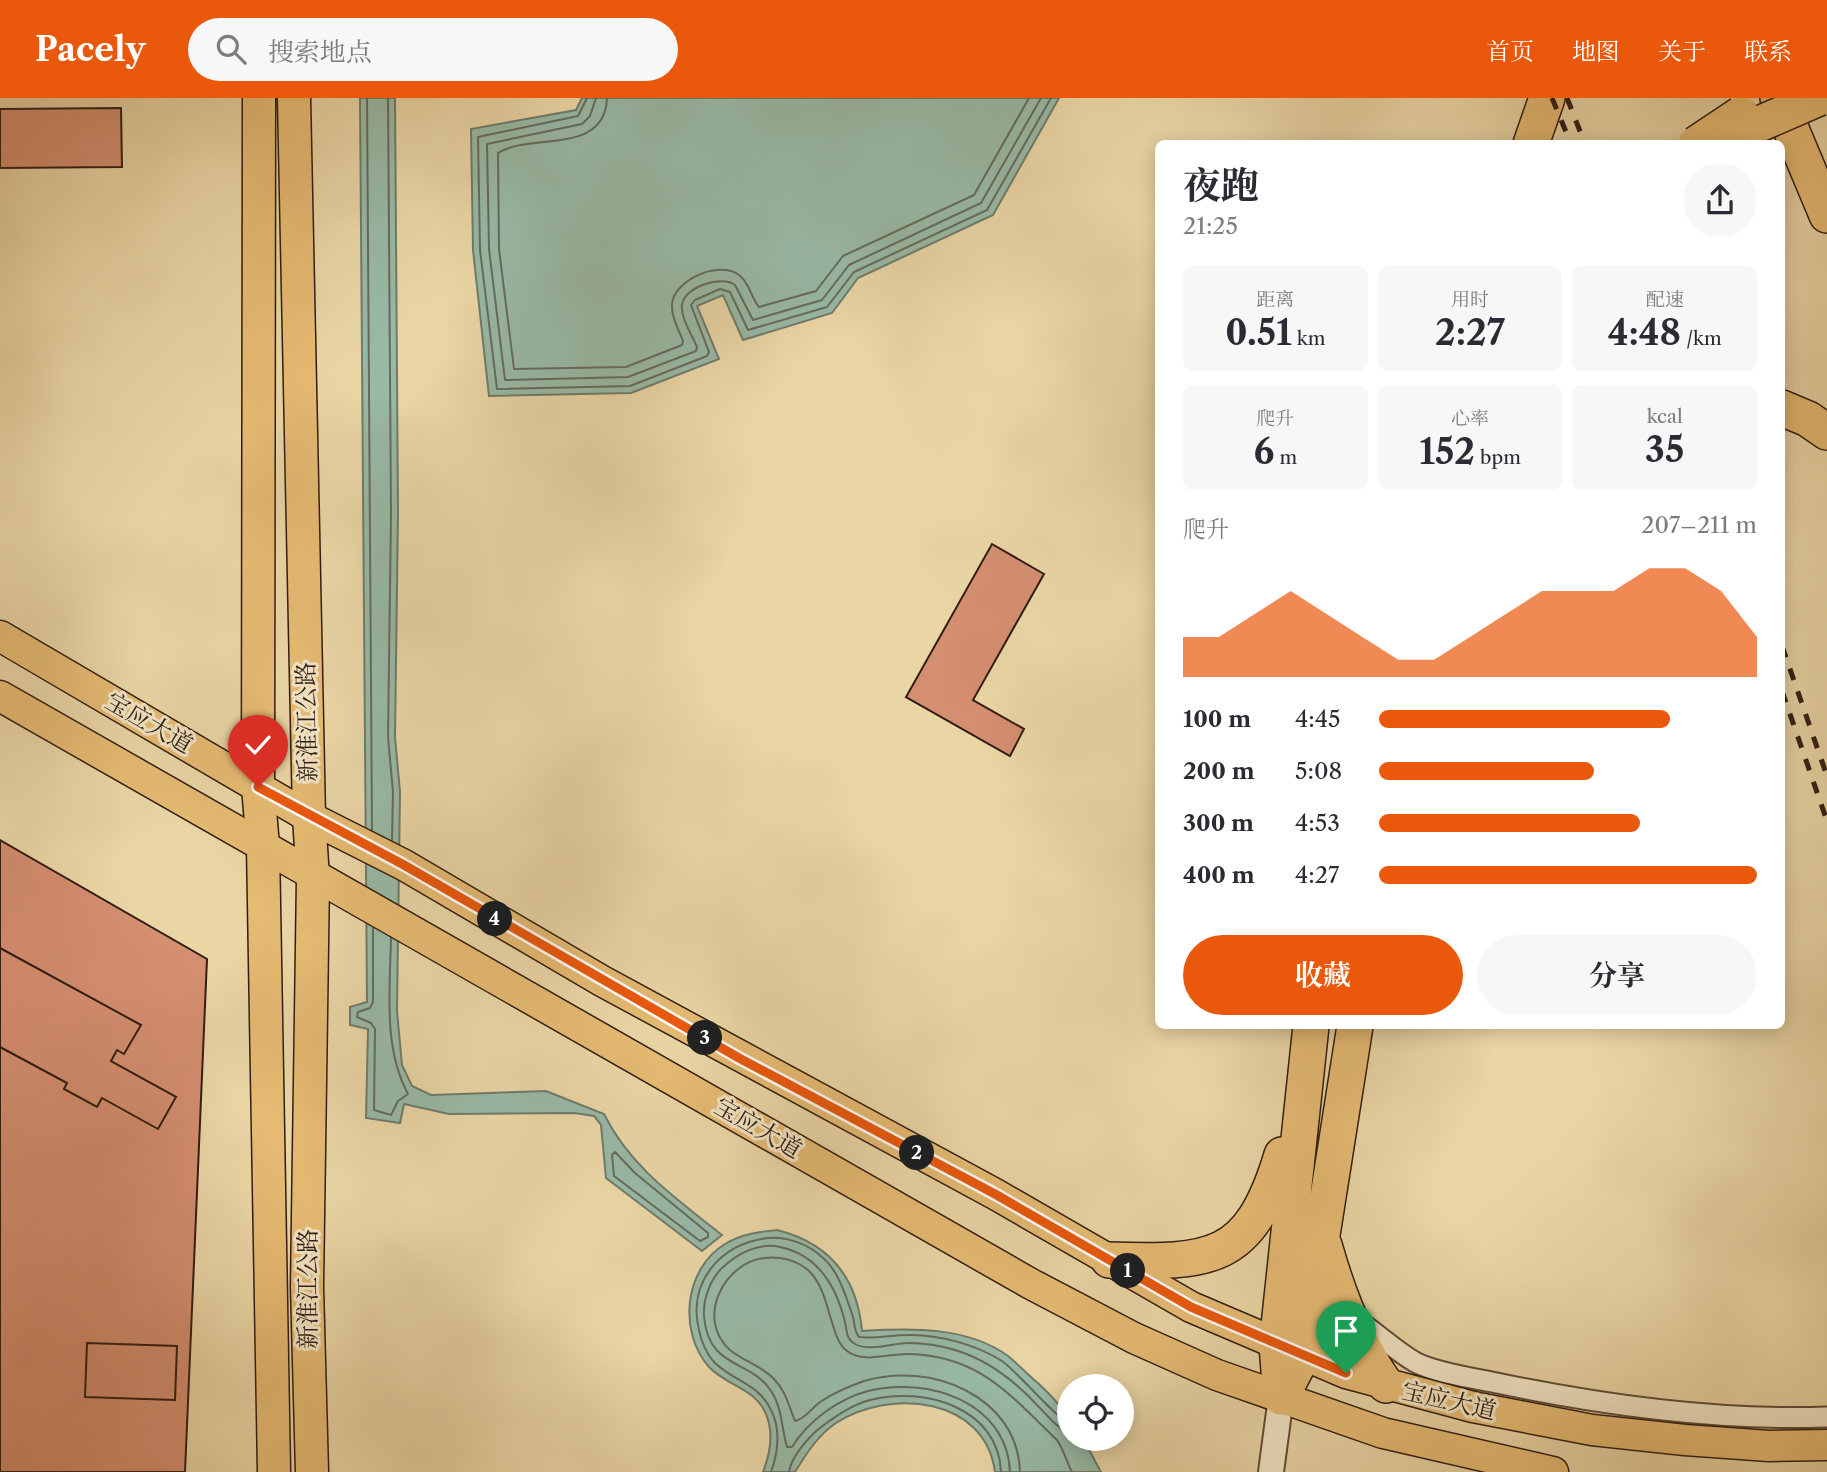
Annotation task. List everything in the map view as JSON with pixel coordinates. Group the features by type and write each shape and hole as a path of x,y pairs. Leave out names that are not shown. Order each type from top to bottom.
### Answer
{"highway":[{"name":"新淮江公路","path":"259,98 258,787 263,846 274,1472"},
{"name":"新淮江公路","path":"294,98 309,817 313,878 307,1287 312,1472"},
{"path":"1532,140 1547,98"},
{"path":"1702,140 1744,112 1779,98 1827,215"},
{"path":"1731,140 1743,131 1819,98"},
{"path":"1785,409 1808,419 1827,432"},
{"path":"1290,1350 1304,1089 1311,1029"},
{"path":"1281,1397 1290,1350 1322,1240 1355,1029"},
{"path":"1109,1260 1178,1262 1210,1255 1232,1243 1250,1225 1270,1195 1304,1089"},
{"path":"1322,1240 1346,1312 1367,1358 1386,1385"}],"main road":[{"name":"宝应大道","path":"0,636 309,817 404,865 625,994 995,1194 1191,1307 1290,1350 1386,1385 1473,1407 1592,1430 1769,1446 1827,1445"},
{"name":"宝应大道","path":"0,696 263,846 313,878 408,929 1031,1284 1134,1338 1217,1375 1383,1433 1553,1472"}],"street":[{"path":"1346,1312 1416,1363 1479,1380 1660,1409 1741,1416 1827,1417"},
{"path":"1270,1472 1281,1397"}],"water":[{"path":"360,98 395,98 398,513 395,737 400,792 397,1011 402,1065 412,1086 431,1095 546,1091 604,1114 627,1150 641,1166 722,1235 702,1251 606,1178 601,1125 594,1116 574,1113 449,1114 404,1104 400,1123 366,1118 368,1029 350,1025 350,1007 367,1002"},
{"path":"582,98 1059,98 993,215 858,278 832,313 743,340 723,295 697,306 719,359 631,393 489,396 473,250 471,129 576,110"},
{"path":"777,1230 812,1244 825,1253 847,1278 859,1311 862,1331 899,1329 956,1334 992,1346 1008,1356 1057,1402 1057,1451 1090,1451 1101,1472 995,1472 988,1447 974,1428 955,1414 932,1406 908,1403 883,1405 858,1412 836,1423 818,1439 795,1472 763,1472 770,1443 766,1414 755,1398 709,1367 699,1353 690,1319 694,1285 711,1255 725,1244 757,1233"}],"building":[{"path":"121,108 122,167 0,168 0,109"},
{"path":"992,544 1044,574 973,700 1024,729 1010,756 906,697"},
{"path":"0,840 207,959 185,1472 0,1472"},
{"path":"0,948 141,1025 124,1054 117,1050 111,1061 176,1097 158,1129 102,1098 97,1107 64,1089 67,1083 0,1047"},
{"path":"87,1343 177,1346 175,1400 85,1397"}],"railway":[{"path":"1552,98 1569,140"},
{"path":"1567,98 1583,140"},
{"path":"1785,655 1827,776"},
{"path":"1785,700 1827,821"}],"route":[{"path":"258,787 309,817 404,865 739,1058 995,1194 1191,1307 1346,1373"}]}
